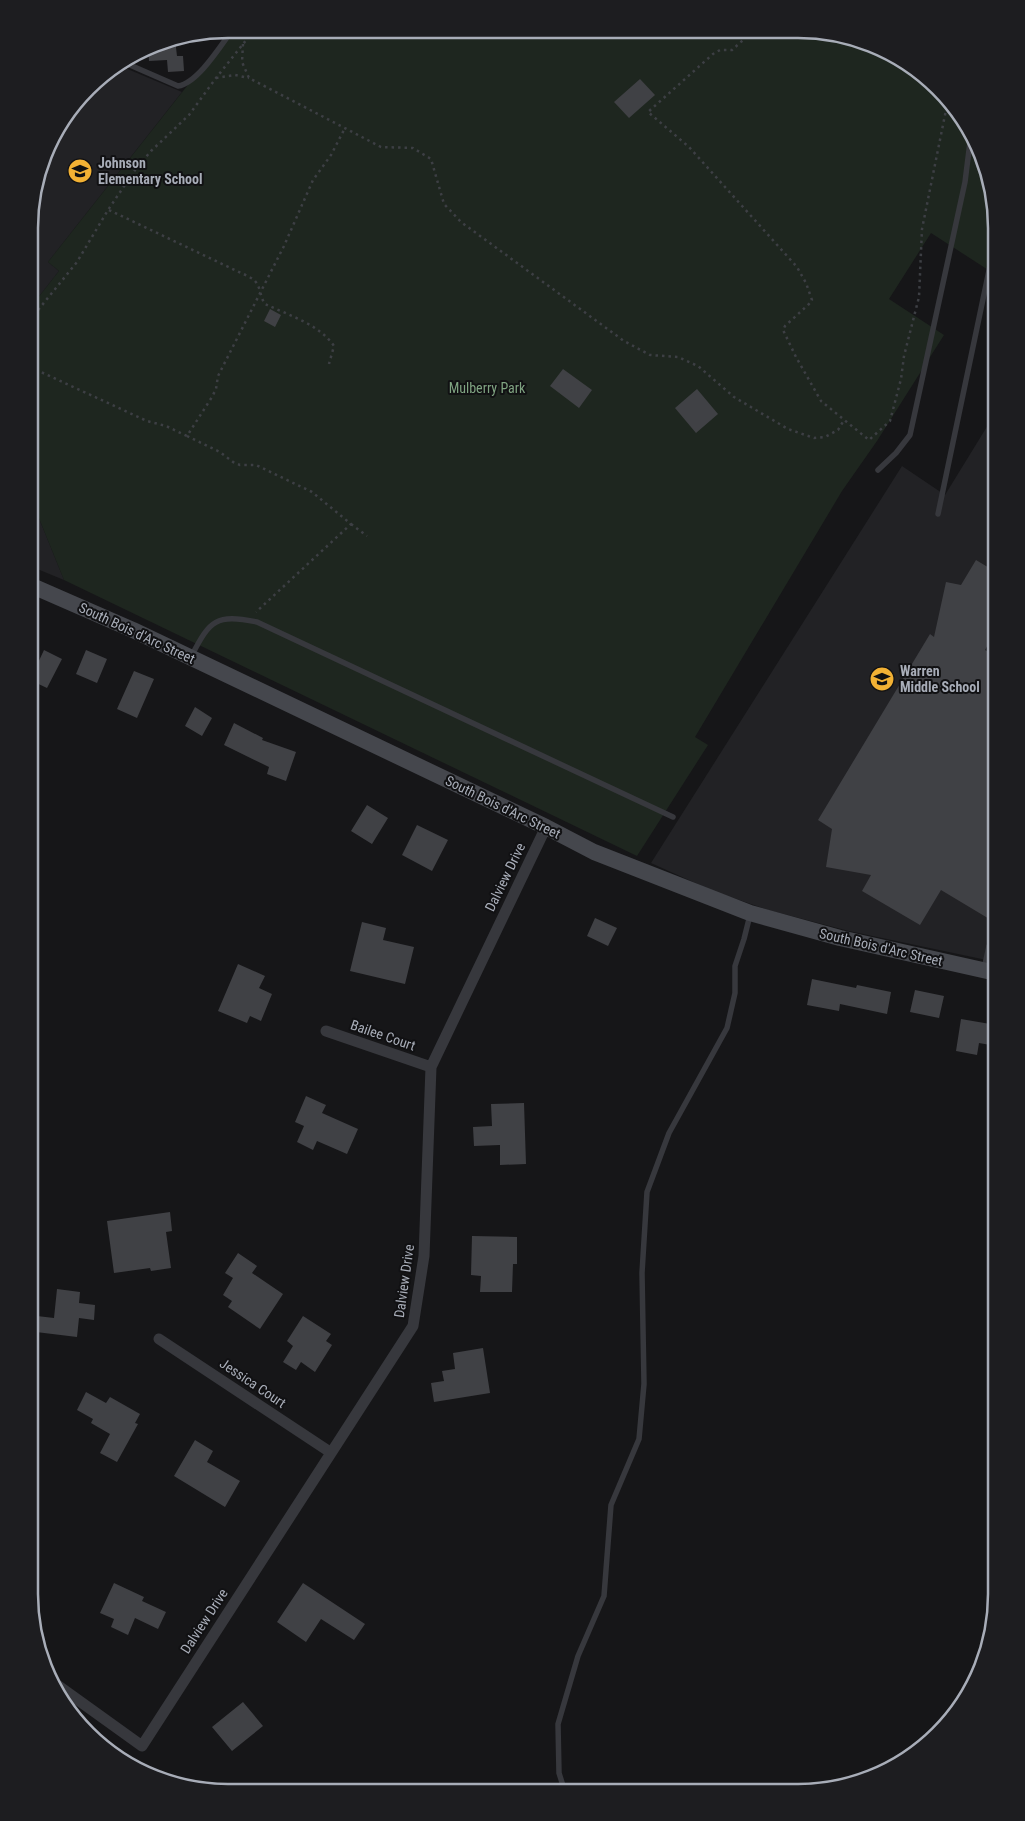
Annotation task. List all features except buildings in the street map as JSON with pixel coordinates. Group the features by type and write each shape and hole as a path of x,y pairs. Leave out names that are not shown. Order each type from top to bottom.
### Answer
{"main road":[{"name":"South Bois d'Arc Street","path":"38,588 191,657 546,827 594,852 750,913 840,938 988,971"}],"street":[{"name":"Dalview Drive","path":"65,1691 142,1746 413,1326 424,1256 431,1067 546,827"},
{"name":"Bailee Court","path":"326,1032 431,1067"},
{"name":"Jessica Court","path":"159,1339 330,1452"}],"lane":[{"path":"129,65 178,86 185,85 196,76 226,38"},
{"path":"878,470 896,453 910,435 965,182 969,146"},
{"path":"938,514 988,275"},
{"path":"191,657 204,632 212,623 237,618 257,622 673,817"},
{"path":"562,1784 559,1773 558,1724 578,1656 604,1596 611,1506 639,1439 644,1384 642,1273 647,1192 669,1133 727,1028 735,993 735,966 750,913"}],"path":[{"path":"38,310 77,262 108,210 135,170 189,115 248,38"},
{"path":"745,38 732,50 720,50 713,54 648,112 689,147 797,267 806,283 812,300 783,330 796,357 822,401 869,440 890,421 901,379 904,356 919,297 922,230 946,109"},
{"path":"243,44 242,62 249,78"},
{"path":"216,78 235,75 249,78 381,146 413,148 431,159 444,204 461,222 624,341 650,355 678,357 698,366 734,397 788,428 814,438 825,437 838,430 844,420"},
{"path":"187,436 216,389 218,376 284,246 313,180 331,155 345,128"},
{"path":"108,210 241,272 254,280 260,291 261,299 265,304 316,328 329,339 334,346 329,364"},
{"path":"38,371 147,421 166,426 220,452 233,462 256,465 312,492 366,536"},
{"path":"250,621 351,524"}],"shaded area":[{"name":"Johnson Elementary School","path":"125,68 182,92 48,262 59,271 38,298 39,203 48,166 63,132 93,93"},
{"name":"Warren Middle School","path":"988,425 988,960 849,931 768,910 713,891 651,863 902,466 945,495"},
{"path":"38,516 64,580 38,569"}],"green space":[{"name":"Mulberry Park","path":"225,38 810,38 835,41 882,57 913,77 940,102 962,133 973,155 984,190 988,228 988,270 931,233 889,299 944,335 877,441 842,491 695,737 708,745 637,856 64,580 38,516 38,298 59,271 48,262"}],"place":[{"name":"Johnson Elementary School","path":"80,171"},
{"name":"Warren Middle School","path":"882,679"}]}
